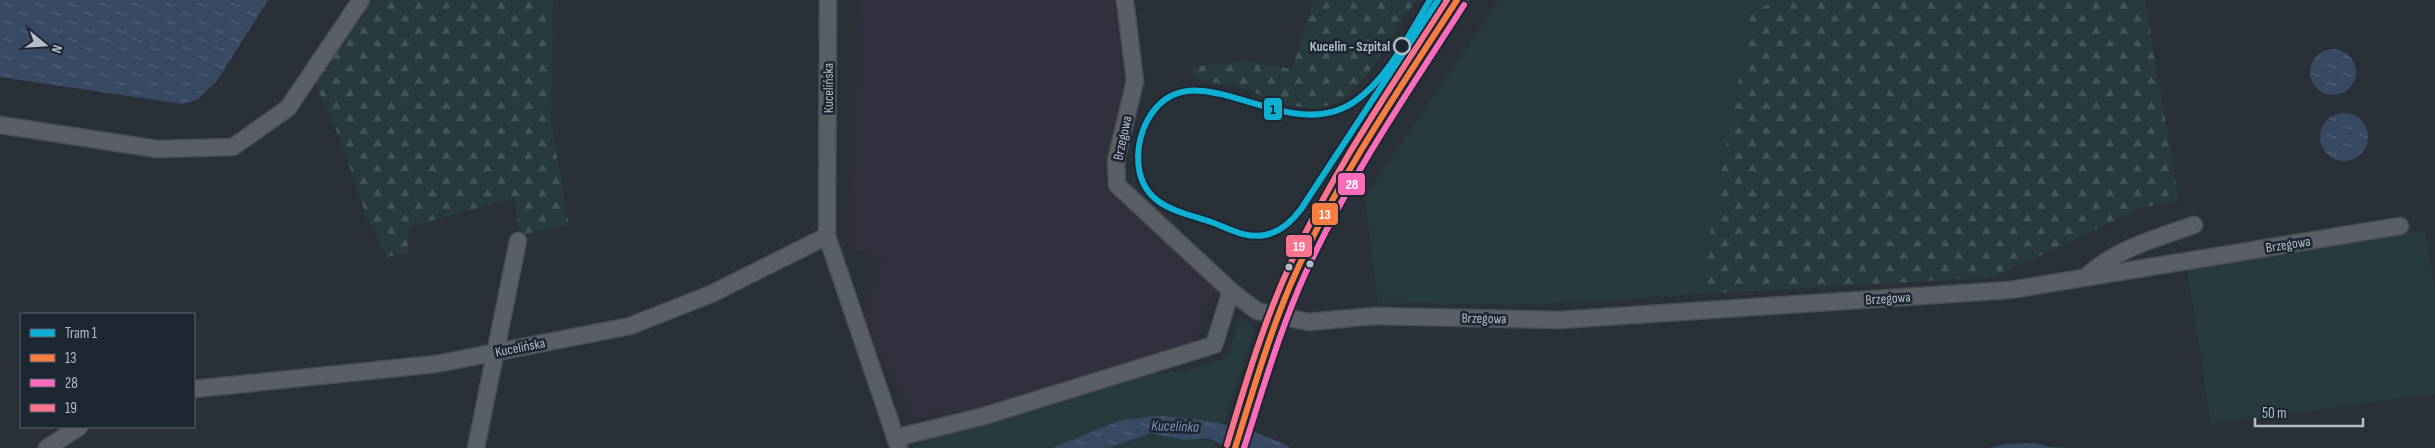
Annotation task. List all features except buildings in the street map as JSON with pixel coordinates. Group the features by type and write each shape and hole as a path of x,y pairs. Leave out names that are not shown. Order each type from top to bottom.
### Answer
{"street":[{"path":"0,125 157,149 232,147 288,108 362,0"},
{"name":"Kucelińska","path":"828,0 827,236 897,443"},
{"name":"Brzegowa","path":"1125,0 1135,81 1116,160 1117,185 1231,291 1257,311 1308,322 1374,316 1559,320 2010,290 2086,276 2400,226"},
{"path":"1234,448 1278,314 1297,269 1340,183 1457,0"},
{"name":"Brzegowa","path":"2086,276 2099,265 2129,248 2194,225"},
{"name":"Kucelińska","path":"195,389 436,364 630,326 711,294 827,236"},
{"path":"476,448 518,241"},
{"path":"897,443 1214,345 1231,291"},
{"path":"47,448 77,428"}],"shaded area":[{"path":"860,0 1116,0 1128,81 1107,188 1216,285 1202,328 1194,344 984,407 912,419 862,319 881,259 849,246"}],"green space":[{"path":"372,0 553,0 551,123 569,225 519,235 515,198 407,227 409,253 387,257 367,218 341,141 315,83"},
{"path":"1314,0 1416,0 1367,75 1342,101 1315,109 1287,105 1241,87 1193,79 1191,67 1244,61 1292,69"},
{"path":"1499,0 1777,0 1751,13 1699,294 1545,304 1378,303 1365,197"},
{"path":"1777,0 2145,0 2179,201 2144,207 1995,277 1699,294 1751,13"},
{"path":"2425,230 2435,290 2435,394 2211,424 2187,267"},
{"path":"1240,318 1255,329 1216,448 912,448 912,445 1151,374 1183,371 1226,358"}],"water":[{"path":"0,0 268,0 217,81 198,99 183,104 0,77"},
{"path":"2333,49 2346,53 2352,59 2356,72 2352,85 2346,91 2333,95 2320,91 2314,85 2310,72 2314,59 2320,53"},
{"path":"2344,113 2353,115 2361,120 2366,128 2368,137 2366,146 2361,154 2353,159 2344,161 2335,159 2327,154 2322,146 2320,137 2322,128 2327,120 2335,115"},
{"name":"Kucelinka","path":"1159,416 1194,419 1244,429 1291,448 1229,448 1208,438 1185,440 1151,433 1108,448 1052,448 1121,420"},
{"path":"2034,443 2050,447 2068,448 1989,448 2006,444"}],"tram line":[{"name":"1","path":"1430,0 1397,55 1377,81 1354,102 1328,113 1301,114 1274,109 1221,94 1196,91 1174,94 1155,109 1148,120 1139,144 1139,170 1149,192 1158,201 1170,208 1244,234 1258,236 1271,234 1281,229 1301,209 1438,0"}],"transit line":[{"name":"19","path":"1227,445 1271,310 1306,232 1363,130 1447,0"},
{"name":"13","path":"1235,448 1279,313 1314,234 1372,132 1457,0"},
{"name":"28","path":"1244,448 1288,315 1323,237 1380,136 1464,5"}],"place":[{"name":"Kucelin - Szpital","path":"1402,46"}]}
